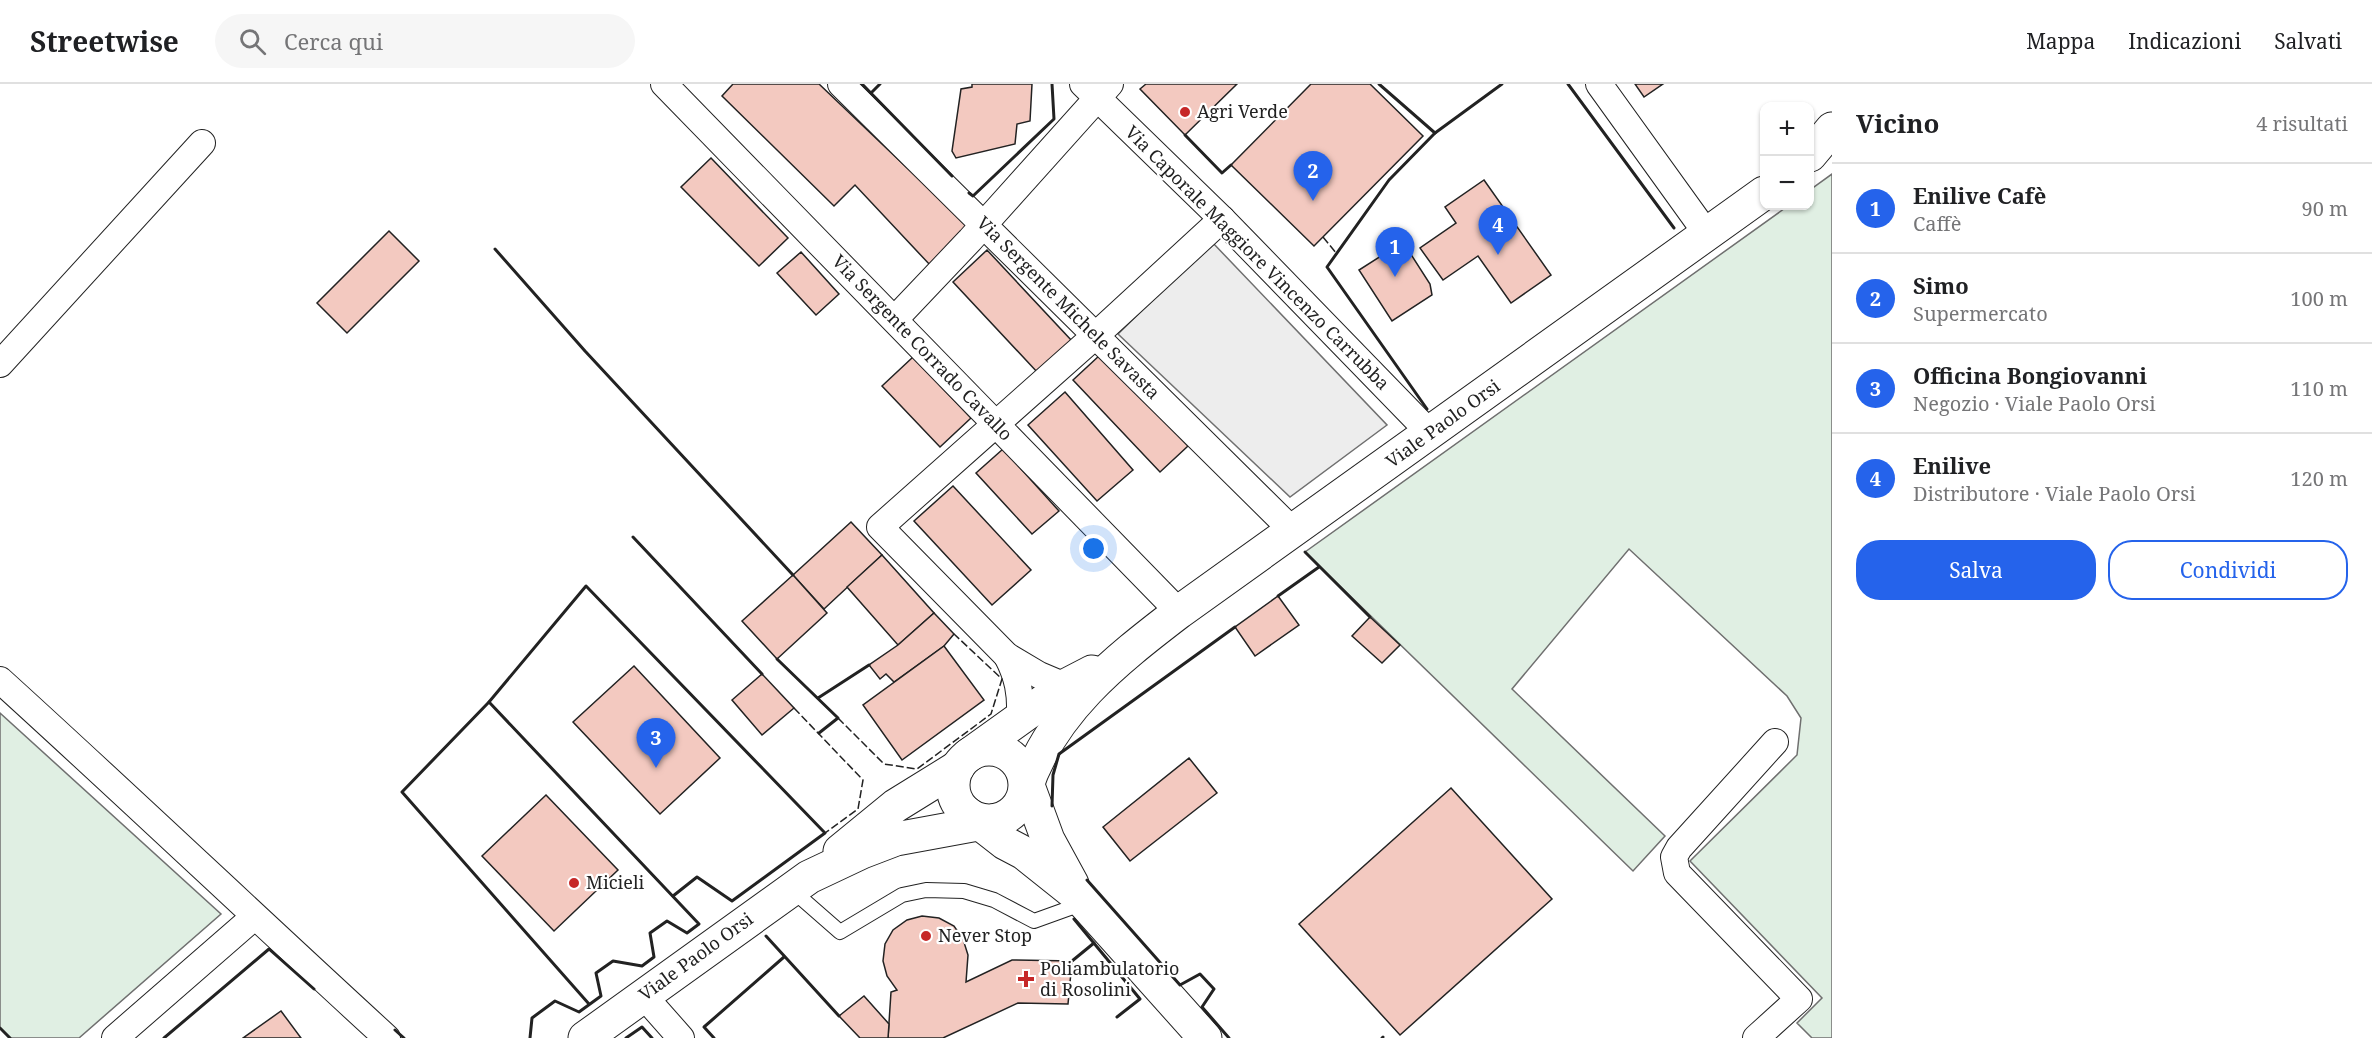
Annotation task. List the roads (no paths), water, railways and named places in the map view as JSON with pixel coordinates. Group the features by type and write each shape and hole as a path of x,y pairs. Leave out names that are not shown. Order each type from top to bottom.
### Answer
{"main road":[{"path":"1814,149 1832,129"},
{"path":"1814,160 1832,149"},
{"name":"Viale Paolo Orsi","path":"1123,655 1179,612 1294,532 1760,196"},
{"path":"1123,655 1065,686 1020,717 964,761 954,778 953,790 957,801 1081,900 1205,1038"},
{"path":"800,883 862,852 896,839 986,824 1005,818 1021,802 1025,782 1043,746 1059,723 1123,655"},
{"path":"800,883 895,806 979,750 1000,750 1018,762 1048,840 1081,900"},
{"name":"Viale Paolo Orsi","path":"585,1038 800,883"}],"street":[{"name":"Via Sergente Corrado Cavallo","path":"664,84 896,319 1179,612"},
{"name":"Via Sergente Michele Savasta","path":"841,84 1294,532"},
{"path":"1599,84 1707,234"},
{"path":"896,319 984,225 1097,88"},
{"name":"Via Caporale Maggiore Vincenzo Carrubba","path":"1097,88 1430,433"},
{"path":"0,364 202,143"},
{"path":"1065,686 1039,675 1007,656 880,527 1095,336 1222,219"},
{"path":"1007,656 1016,674 1021,694 1020,717"},
{"path":"0,680 140,807 387,1038"},
{"path":"1756,1038 1799,999 1677,873 1674,858 1679,848 1775,742"},
{"path":"115,1038 254,916"},
{"path":"644,995 681,1038"}],"lane":[{"path":"800,883 840,932 902,895 926,890 964,891 994,900 1034,921 1081,900"}],"place":[{"name":"Agri Verde","path":"1185,112"},
{"name":"Simo","path":"1313,201"},
{"name":"Enilive","path":"1498,255"},
{"name":"Enilive Cafè","path":"1395,277"},
{"name":"Officina Bongiovanni","path":"656,768"},
{"name":"Micieli","path":"574,883"},
{"name":"Never Stop","path":"926,936"},
{"name":"Poliambulatorio di Rosolini","path":"1026,979"}]}
